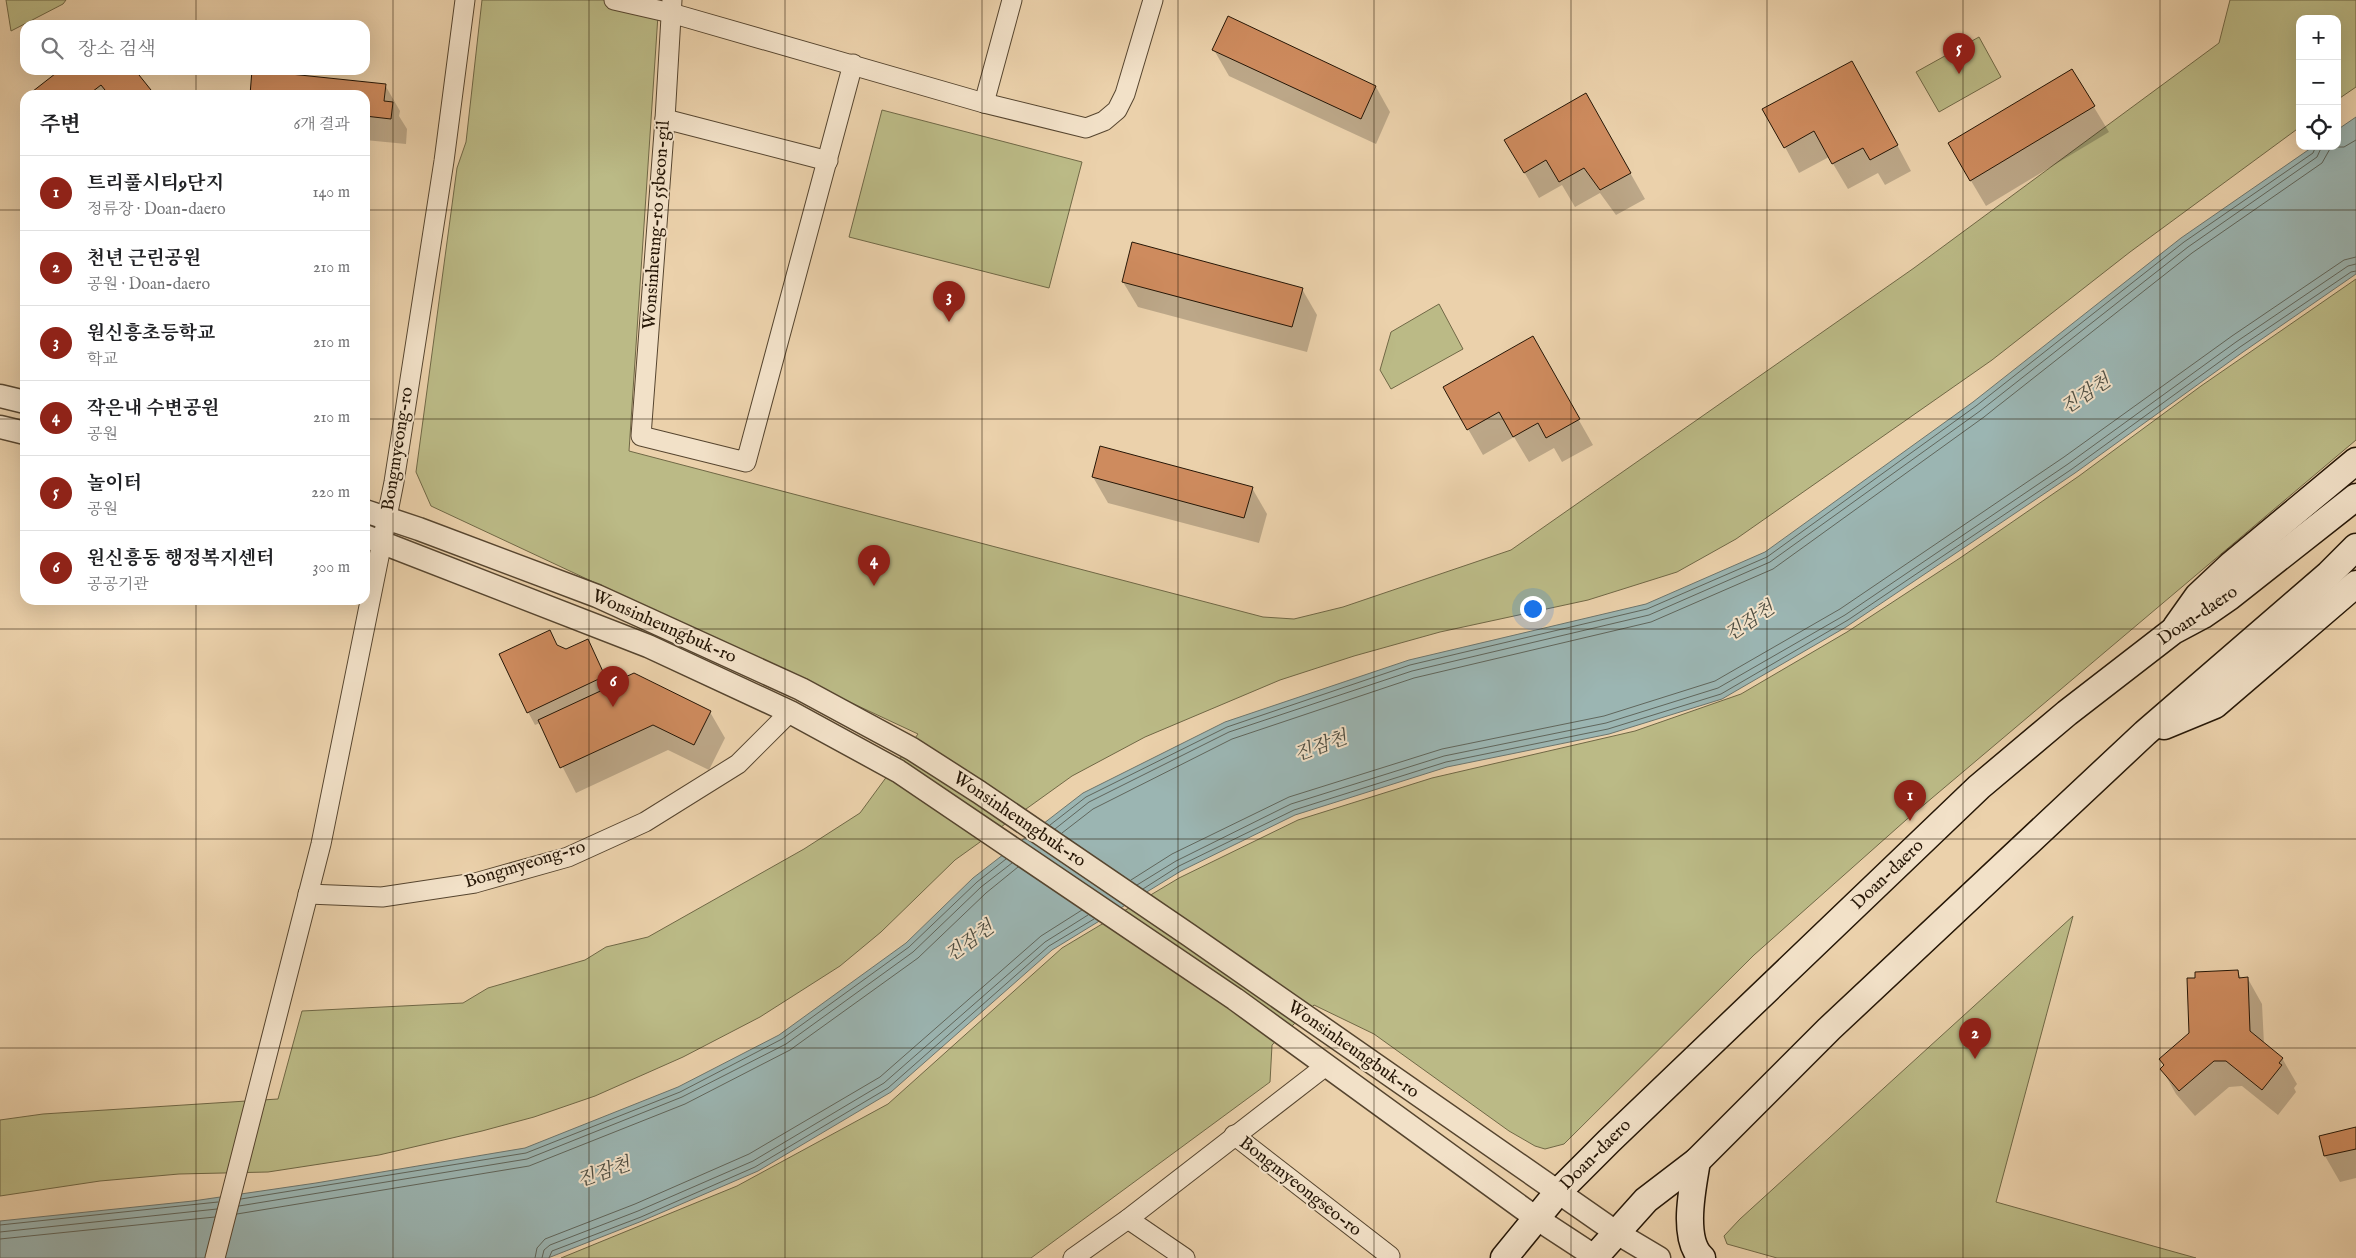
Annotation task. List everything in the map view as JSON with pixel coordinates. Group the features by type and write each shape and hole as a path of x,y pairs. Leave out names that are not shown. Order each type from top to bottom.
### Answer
{"main road":[{"path":"2173,631 2198,596 2230,565 2356,460"},
{"name":"Doan-daero","path":"1504,1258 1558,1192 1662,1089 1979,787 2068,713 2173,631 2203,615 2229,596 2356,497"},
{"path":"1596,1258 1646,1200 1697,1161 1829,1029 2145,734 2329,574 2356,547"},
{"path":"2145,734 2215,706 2356,584"},
{"path":"1697,1161 1691,1202 1691,1234 1702,1258"}],"street":[{"name":"Bongmyeong-ro","path":"370,562 374,539 387,518 444,161 465,0"},
{"path":"614,0 671,7 984,103 1086,128 1104,121 1117,110 1125,94 1153,0"},
{"path":"984,103 1012,0"},
{"name":"Wonsinheung-ro 55beon-gil","path":"671,7 666,119 641,436 746,462 828,161"},
{"path":"666,119 828,161 853,64"},
{"path":"0,396 20,401"},
{"path":"0,428 20,432"},
{"name":"Wonsinheungbuk-ro","path":"370,513 597,596 801,689 912,749 979,792 1189,935 1558,1192 1659,1258"},
{"name":"Wonsinheungbuk-ro","path":"374,539 630,639 790,712 898,771 1168,953 1327,1065 1536,1218 1596,1258"},
{"name":"Bongmyeong-ro","path":"214,1258 321,844 363,605"},
{"name":"Bongmyeong-ro","path":"308,894 382,897 475,883 568,857 645,822 738,764 790,712"},
{"name":"Bongmyeongseo-ro","path":"1073,1258 1327,1065"},
{"name":"Bongmyeongseo-ro","path":"1234,1136 1390,1257"},
{"path":"1128,1218 1185,1258"}],"shaded area":[{"path":"6,0 66,0 63,4 32,20 20,20 20,26 11,31"},
{"path":"482,0 659,0 629,451 1263,617 1294,619 1343,607 1511,550 1914,268 2219,43 2230,0 2356,0 2356,87 2341,97 2341,15 2296,15 2296,130 2130,252 1992,360 1736,539 1677,572 1588,600 1440,632 1354,656 1280,680 1145,737 1072,776 955,860 881,932 840,966 760,1017 683,1057 595,1096 534,1117 379,1155 268,1172 179,1174 100,1181 0,1196 0,1120 43,1114 278,1099 302,1011 463,1003 488,988 585,960 606,947 648,937 804,849 860,813 918,734 431,506 416,472 457,168 466,142"},
{"path":"1979,37 2001,77 1939,112 1916,72"},
{"path":"882,110 1082,162 1049,288 849,237"},
{"path":"2356,279 2356,440 1906,820 1754,955 1564,1144 1545,1149 1535,1146 1509,1131 1374,1034 1314,1005 1272,1045 1270,1082 1031,1258 561,1258 737,1186 888,1104 1062,948 1179,878 1298,820 1432,778 1635,731 1741,694 1847,632 1960,558 2079,476 2201,386"},
{"path":"1439,304 1463,349 1391,389 1380,370 1391,332"},
{"path":"2073,916 1996,1202 2196,1258 1777,1258 1727,1244 1724,1236 1740,1219"}],"water":[{"name":"진잠천","path":"2356,117 2356,274 2243,352 2075,473 1846,627 1722,699 1609,734 1447,767 1295,815 1181,871 1052,950 891,1092 758,1171 642,1221 548,1258 0,1258 0,1221 193,1201 316,1183 525,1148 678,1087 779,1035 906,943 973,878 1083,793 1225,722 1409,660 1646,604 1765,552 1973,402 2181,238 2308,150 2341,150 2341,127"}],"building":[{"path":"1228,16 1376,86 1361,119 1212,50"},
{"path":"1852,61 1898,145 1870,160 1863,148 1832,164 1814,131 1784,148 1762,109"},
{"path":"2072,69 2095,106 1970,181 1948,143"},
{"path":"54,75 139,75 151,90 105,90 101,85 94,90 34,90"},
{"path":"252,75 300,75 386,84 384,101 393,102 391,119 370,117 370,90 250,90"},
{"path":"1586,93 1631,173 1600,190 1584,168 1559,182 1546,160 1524,173 1504,140"},
{"path":"1132,242 1303,288 1292,327 1122,282"},
{"path":"1533,336 1580,419 1546,438 1538,423 1513,437 1499,412 1467,430 1443,387"},
{"path":"1100,446 1253,487 1244,518 1092,477"},
{"path":"550,630 557,645 566,649 588,639 605,676 527,713 499,654"},
{"path":"634,673 711,711 694,745 653,725 560,768 538,720 609,687 608,685"},
{"path":"2238,970 2239,978 2248,977 2250,1031 2283,1058 2279,1063 2282,1065 2262,1090 2226,1061 2214,1061 2179,1091 2160,1069 2164,1065 2159,1059 2189,1033 2187,978 2195,978 2195,972"},
{"path":"2356,1127 2356,1149 2324,1156 2319,1136"}],"place":[{"name":"놀이터","path":"1959,74"},
{"name":"원신흥초등학교","path":"949,322"},
{"name":"작은내 수변공원","path":"874,586"},
{"name":"원신흥동 행정복지센터","path":"613,707"},
{"name":"트리풀시티9단지","path":"1910,821"},
{"name":"천년 근린공원","path":"1975,1059"}]}
